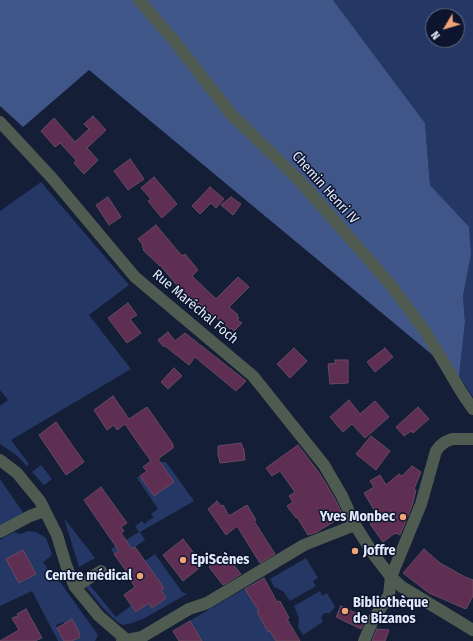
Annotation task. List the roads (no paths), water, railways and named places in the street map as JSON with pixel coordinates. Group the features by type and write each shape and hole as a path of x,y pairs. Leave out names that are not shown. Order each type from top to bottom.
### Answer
{"street":[{"name":"Chemin Henri IV","path":"139,0 172,38 231,114 299,180 390,284 425,331 473,409"},
{"name":"Rue Maréchal Foch","path":"0,122 52,178 135,277 253,376 324,465 342,496 355,525 374,555 392,577 402,587 473,630"},
{"path":"364,641 373,620 389,595 392,577 421,504 436,451 445,442 452,440 473,439"},
{"path":"0,460 17,473 40,501 56,535 62,556 75,587 98,616 126,641 142,637 189,609 207,603 304,545 355,525"},
{"path":"0,532 30,516 44,511"},
{"path":"75,587 101,572"}],"place":[{"name":"Yves Monbec","path":"403,517"},
{"name":"Joffre","path":"355,551"},
{"name":"EpiScènes","path":"183,560"},
{"name":"Centre médical","path":"140,576"},
{"name":"Bibliothèque de Bizanos","path":"345,611"}]}
